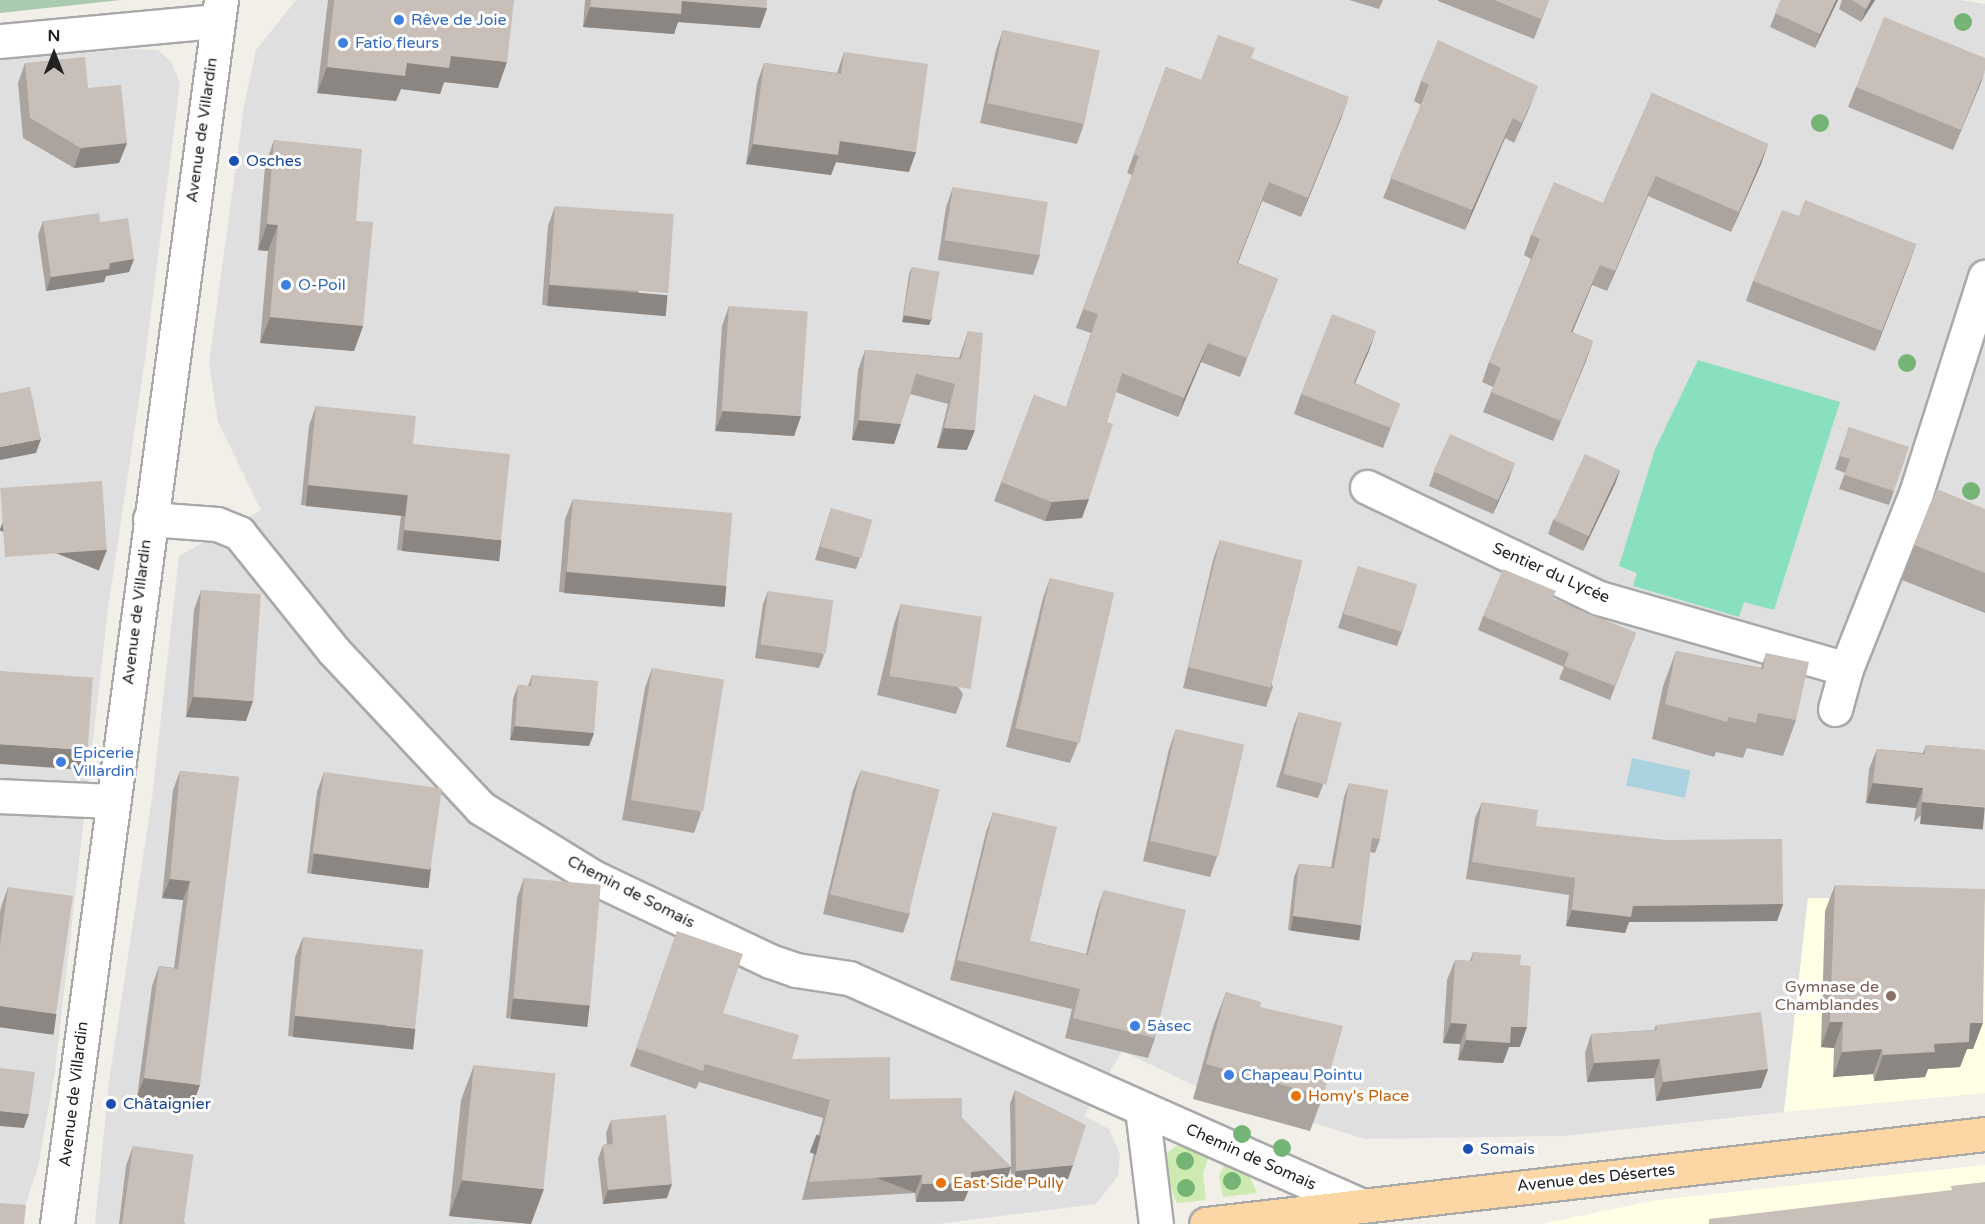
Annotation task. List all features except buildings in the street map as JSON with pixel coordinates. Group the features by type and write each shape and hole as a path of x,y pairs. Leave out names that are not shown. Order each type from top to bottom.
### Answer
{"main road":[{"name":"Avenue des Désertes","path":"1206,1224 1985,1134"}],"street":[{"path":"0,41 219,10"},
{"name":"Avenue de Villardin","path":"57,1224 219,10"},
{"path":"1835,710 1846,669 1916,493 1985,277"},
{"name":"Sentier du Lycée","path":"1367,487 1599,598 1846,669"},
{"name":"Chemin de Somais","path":"150,519 217,524 239,533 334,651 481,808 595,878 770,961 796,970 849,978 1360,1205"},
{"path":"0,796 112,801"},
{"path":"1142,1109 1156,1224"}],"shaded area":[{"path":"0,0 121,0 0,13"},
{"path":"296,0 1960,0 1985,4 1985,900 1808,898 1784,1112 1563,1136 1365,1139 1198,1087 1122,1051 1084,1116 1109,1129 1120,1155 1118,1176 1096,1204 938,1224 95,1224 109,1081 152,798 179,556 261,510 218,422 209,363 244,106 256,50"},
{"path":"132,49 158,50 171,62 180,83 145,360 108,609 55,1071 38,1167 19,1224 0,1224 0,60"},
{"name":"Gymnase de Chamblandes","path":"1808,898 1985,900 1985,1093 1784,1112"},
{"path":"1985,1165 1985,1224 1541,1224 1657,1200"}],"green space":[{"path":"1698,360 1840,402 1774,610 1744,602 1739,617 1633,586 1637,573 1619,566 1655,449"},
{"path":"1176,1146 1192,1147 1210,1154 1203,1173 1206,1200 1177,1203 1162,1167 1165,1155"},
{"path":"1226,1161 1247,1171 1257,1193 1223,1197 1219,1176"}],"water":[{"path":"1632,758 1691,770 1685,798 1626,785"}],"place":[{"name":"Rêve de Joie","path":"399,20"},
{"name":"Fatio fleurs","path":"343,43"},
{"name":"Osches","path":"234,161"},
{"name":"O-Poil","path":"286,285"},
{"name":"Epicerie Villardin","path":"61,762"},
{"name":"Gymnase de Chamblandes","path":"1891,996"},
{"name":"5àsec","path":"1135,1026"},
{"name":"Chapeau Pointu","path":"1229,1075"},
{"name":"Homy's Place","path":"1296,1096"},
{"name":"Châtaignier","path":"111,1104"},
{"name":"Somais","path":"1468,1149"},
{"name":"East Side Pully","path":"941,1183"}]}
